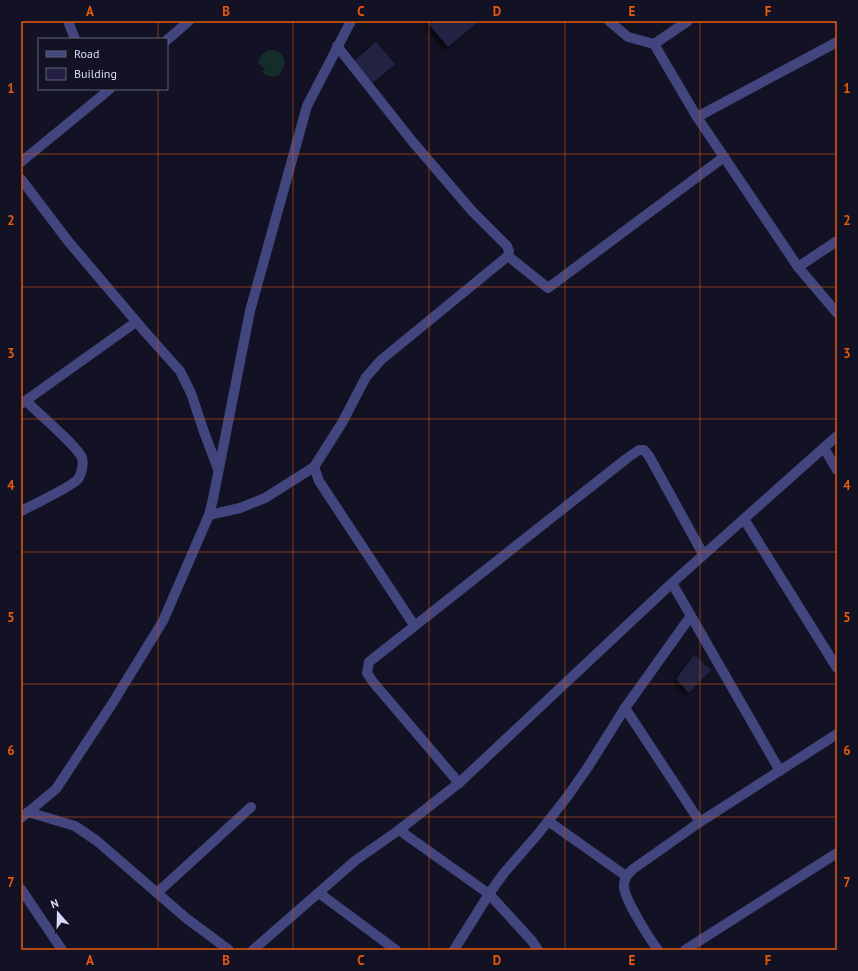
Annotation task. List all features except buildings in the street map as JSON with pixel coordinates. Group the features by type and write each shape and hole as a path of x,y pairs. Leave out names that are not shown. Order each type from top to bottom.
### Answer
{"street":[{"path":"68,21 75,38"},
{"path":"168,39 189,21"},
{"path":"25,815 56,789 112,704 163,621 209,516 250,311 307,106 350,21"},
{"path":"609,21 628,37 654,44 697,117 798,268 837,314"},
{"path":"654,44 688,21"},
{"path":"697,117 837,42"},
{"path":"209,516 240,508 265,498 314,467 342,423 366,377 381,360 508,256 509,251 507,246 472,211 412,140 337,46"},
{"path":"21,162 108,90"},
{"path":"508,256 548,288 724,157"},
{"path":"21,179 68,241 136,322 180,371 191,393 218,469"},
{"path":"798,268 837,241"},
{"path":"21,511 67,487 78,479 82,468 82,459 76,449 24,402 136,322"},
{"path":"253,950 356,860 399,830 459,783 703,554 837,436"},
{"path":"824,448 837,470"},
{"path":"459,783 373,682 367,673 369,662 414,625 639,450 644,450 649,456 703,554"},
{"path":"314,467 319,481 414,625"},
{"path":"744,519 837,668"},
{"path":"672,583 690,617 780,771"},
{"path":"454,950 489,894 504,873 548,821 588,767 625,708 690,617"},
{"path":"625,708 700,822"},
{"path":"658,950 642,926 627,898 624,887 626,876 633,869 700,822 837,734"},
{"path":"157,893 251,807"},
{"path":"25,815 75,826 97,841 186,918 229,950"},
{"path":"548,821 626,876"},
{"path":"399,830 489,894 532,941 538,950"},
{"path":"685,950 837,853"},
{"path":"21,890 62,950"},
{"path":"319,893 396,950"}],"green space":[{"path":"268,50 277,51 283,55 285,61 284,68 275,76 269,76 261,71 266,71 258,63 261,55"}]}
